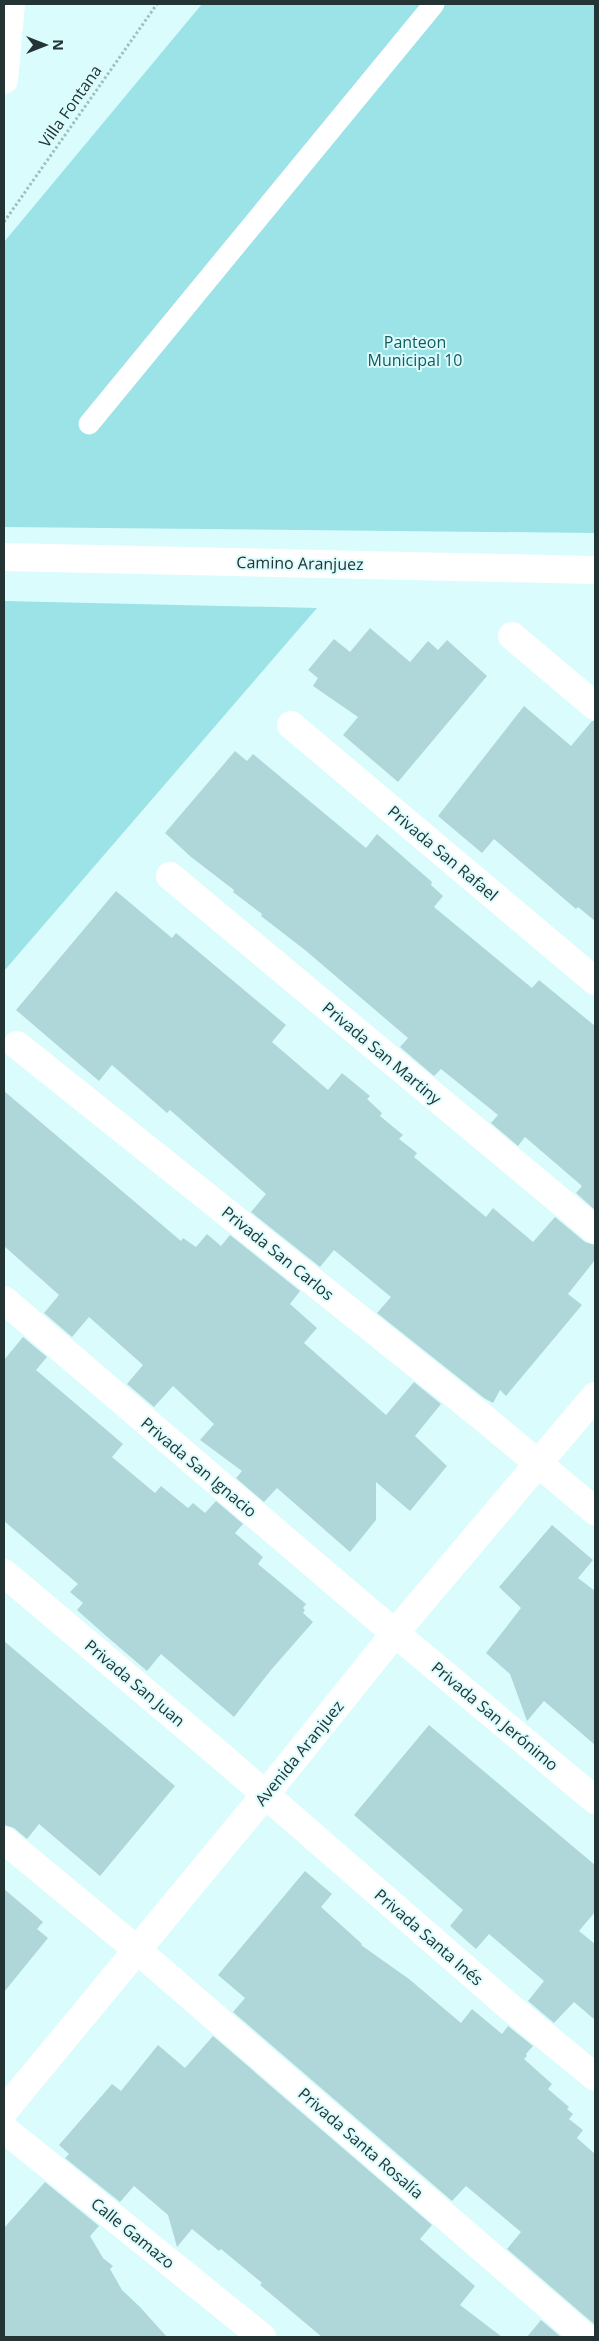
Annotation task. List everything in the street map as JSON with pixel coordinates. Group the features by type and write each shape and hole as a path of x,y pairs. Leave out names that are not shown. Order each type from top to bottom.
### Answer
{"street":[{"path":"4,80 11,4"},
{"name":"Camino Aranjuez","path":"4,557 595,570"},
{"path":"512,636 595,706"},
{"name":"Privada San Rafael","path":"291,725 595,981"},
{"name":"Privada San Martiny","path":"170,876 595,1230"},
{"name":"Privada San Carlos","path":"17,1045 538,1463 595,1511"},
{"name":"Privada San Ignacio","path":"4,1300 395,1633"},
{"name":"Avenida Aranjuez","path":"4,2110 265,1795 395,1633 595,1396"},
{"name":"Privada San Juan","path":"4,1573 265,1795"},
{"name":"Privada San Jerónimo","path":"395,1633 595,1800"},
{"name":"Privada Santa Inés","path":"265,1795 505,2003 595,2077"},
{"name":"Privada Santa Rosalía","path":"4,1840 136,1949 585,2337"},
{"name":"Calle Gamazo","path":"4,2129 262,2337"}],"lane":[{"path":"89,424 434,4"}],"path":[{"name":"Villa Fontana","path":"4,222 157,4"}],"green space":[{"name":"Panteon Municipal 10","path":"202,4 595,4 595,533 4,527 4,242"},
{"path":"4,601 317,608 4,971"}],"building":[{"path":"370,628 410,662 428,641 438,650 447,640 487,676 398,782 343,735 358,717 313,686 318,678 308,670 334,639 350,652"},
{"path":"524,706 571,746 592,721 595,721 595,921 578,907 576,909 494,839 482,853 438,816"},
{"path":"235,751 247,761 253,754 366,848 377,834 432,882 431,885 443,896 434,907 532,988 539,980 595,1026 595,1210 576,1193 582,1186 525,1137 518,1146 491,1123 498,1115 441,1069 434,1076 400,1047 408,1038 305,950 261,916 262,914 233,892 234,890 191,857 165,833"},
{"path":"116,891 172,938 176,933 286,1025 272,1042 328,1090 342,1073 370,1096 367,1099 382,1113 380,1116 403,1135 399,1139 417,1153 414,1157 486,1217 493,1208 533,1242 555,1217 585,1242 595,1245 595,1260 568,1294 582,1305 506,1396 500,1390 493,1403 484,1398 377,1313 391,1297 334,1250 320,1267 251,1212 266,1194 170,1110 167,1113 112,1065 99,1081 16,1010"},
{"path":"4,1091 181,1241 183,1238 196,1247 207,1234 221,1246 230,1235 300,1291 290,1304 317,1328 304,1343 386,1415 414,1382 441,1404 415,1436 447,1466 410,1511 376,1482 376,1520 350,1552 277,1488 264,1502 236,1478 242,1471 200,1440 214,1424 173,1386 154,1407 127,1384 143,1365 89,1317 72,1337 44,1313 59,1295 4,1246"},
{"path":"23,1337 47,1357 36,1370 123,1444 112,1457 155,1493 161,1486 188,1508 193,1503 205,1513 216,1501 243,1524 235,1533 263,1557 258,1564 306,1604 303,1608 305,1610 303,1613 313,1622 271,1670 234,1717 161,1654 147,1671 77,1610 83,1603 70,1592 78,1584 4,1521 4,1360"},
{"path":"552,1525 593,1560 578,1578 595,1591 595,1745 544,1701 527,1721 510,1674 486,1653 521,1608 499,1587"},
{"path":"4,1641 175,1786 100,1876 39,1824 27,1839 14,1828 4,1825"},
{"path":"429,1725 595,1865 595,1912 579,1931 595,1944 595,2020 574,2002 554,2023 528,2001 544,1981 489,1934 476,1949 450,1926 463,1910 354,1815"},
{"path":"305,1871 332,1894 321,1907 361,1945 409,1979 461,2023 472,2009 502,2034 508,2026 533,2046 524,2059 552,2084 548,2089 569,2107 567,2109 573,2114 569,2119 583,2130 577,2138 595,2154 595,2325 507,2249 521,2232 466,2186 452,2201 233,2012 245,1998 218,1975"},
{"path":"4,1889 43,1922 37,1929 48,1938 4,1992"},
{"path":"213,2036 432,2225 420,2239 475,2286 460,2305 502,2337 322,2337 260,2285 262,2283 221,2249 219,2251 192,2229 177,2247 168,2215 134,2186 120,2202 65,2158 69,2154 59,2145 112,2084 121,2091 158,2045 185,2068"},
{"path":"45,2182 99,2226 90,2236 103,2258 113,2266 110,2269 122,2290 167,2337 4,2337 4,2228"},
{"path":"541,2320 561,2337 527,2337"}]}
